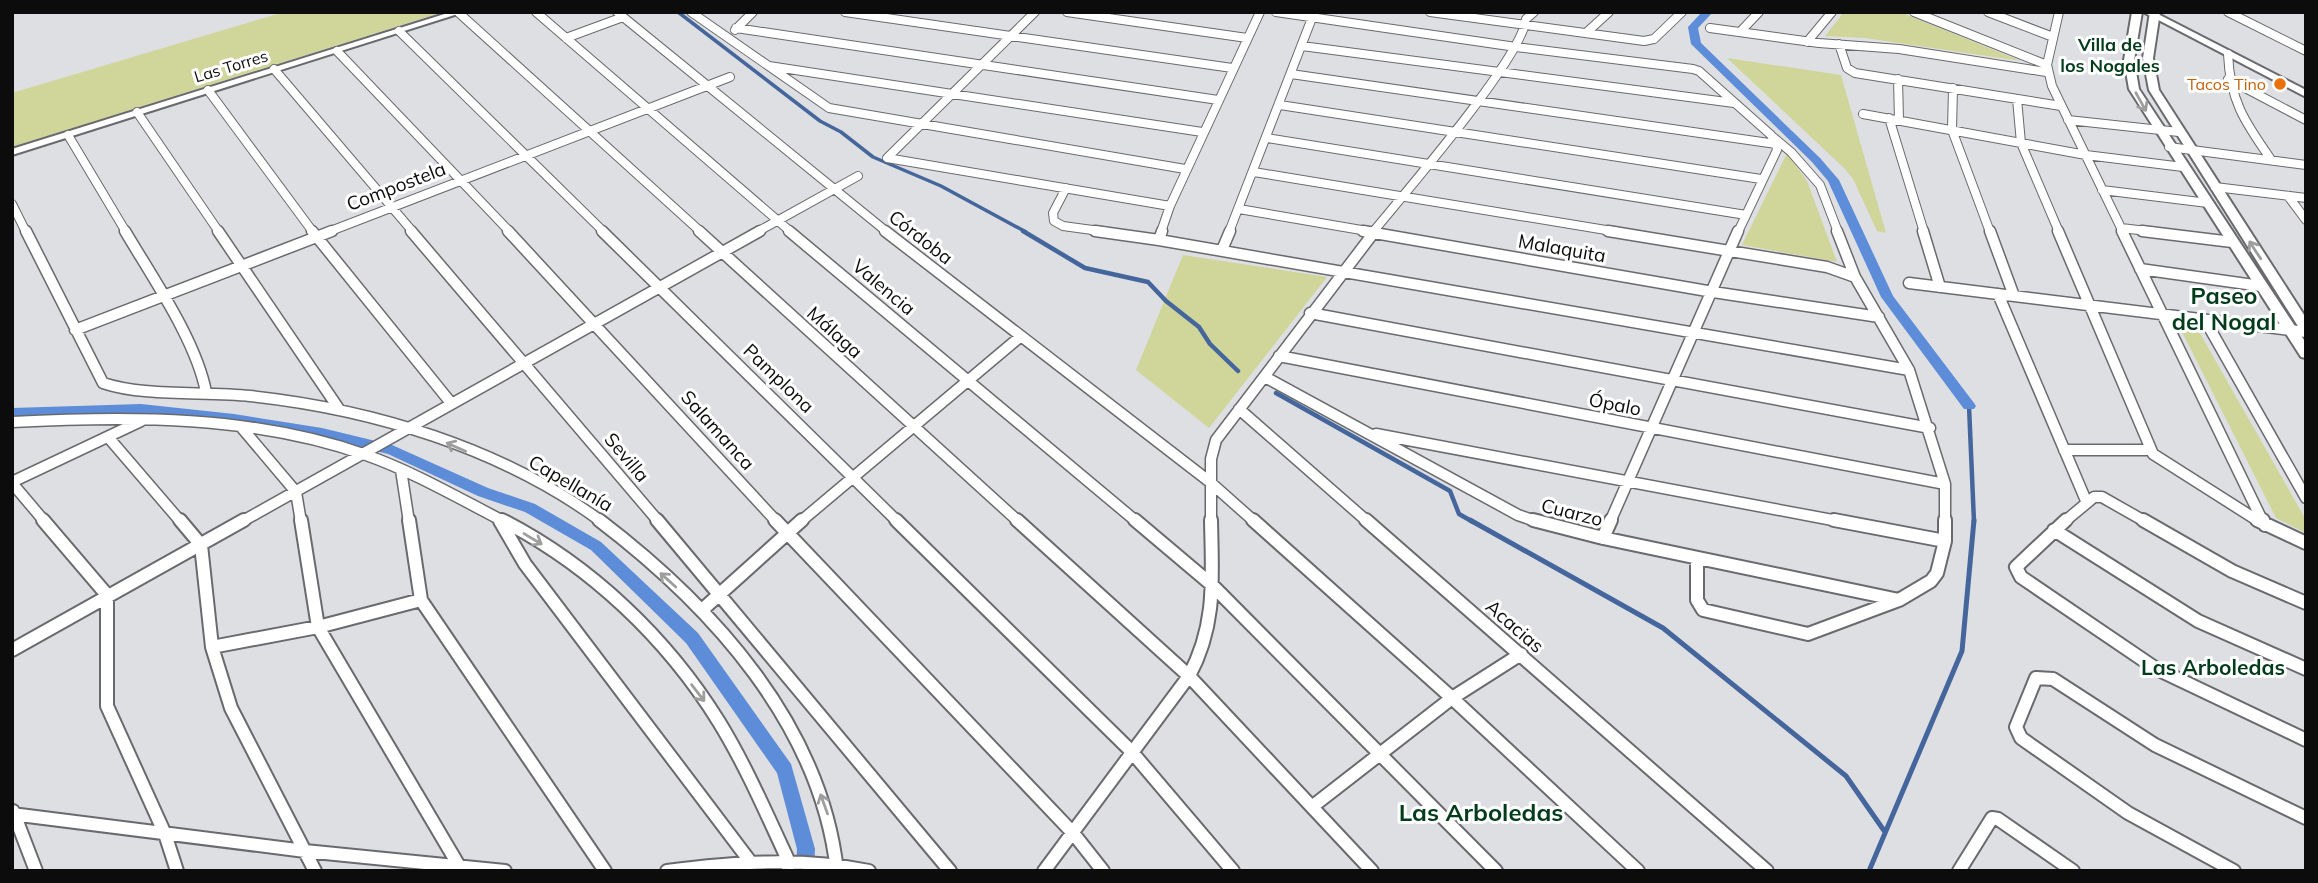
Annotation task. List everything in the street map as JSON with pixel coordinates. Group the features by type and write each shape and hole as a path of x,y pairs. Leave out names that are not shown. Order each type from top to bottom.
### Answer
{"main road":[{"path":"2137,12 2129,53 2129,70 2134,89 2169,147 2305,352"},
{"path":"2152,13 2148,58 2149,76 2154,90 2306,330"}],"street":[{"name":"Valencia","path":"536,12 776,220 1212,584 1496,871"},
{"path":"691,12 764,65 830,108 1185,169"},
{"path":"725,38 753,12"},
{"path":"845,12 1232,68"},
{"path":"1035,12 887,158 1170,206"},
{"path":"1067,12 1247,38"},
{"path":"1159,240 1185,169 1260,12"},
{"path":"1276,12 1516,47 1693,69 1699,71 1774,140 1791,152 1820,185 1855,277 1909,370 1930,428 1945,484 1945,541 1937,573 1931,581 1899,600 1808,634 1703,610 1697,600 1697,559"},
{"path":"1430,12 1644,41 1654,39 1682,12"},
{"path":"1493,21 1501,12"},
{"path":"1044,871 1189,676 1207,638 1212,584 1210,482 1216,440 1310,313 1499,73 1516,47 1526,19 1534,12"},
{"path":"1586,33 1609,12"},
{"path":"1740,32 1759,12"},
{"path":"1807,41 1832,12"},
{"path":"1914,12 2047,68"},
{"path":"1988,12 2053,37"},
{"path":"2059,12 2047,68 2062,106 2265,525"},
{"path":"2228,12 2306,51"},
{"name":"Las Torres","path":"12,152 460,13"},
{"name":"Málaga","path":"460,13 1189,676 1372,871"},
{"path":"2152,13 2306,94"},
{"path":"566,38 620,15"},
{"name":"Córdoba","path":"620,15 832,190 1210,482 1452,698 1638,871"},
{"path":"1222,250 1312,18"},
{"path":"736,28 1218,100"},
{"path":"1710,28 2047,68"},
{"name":"Pamplona","path":"400,32 1131,751 1233,871"},
{"path":"1839,44 1847,68 1852,71 2062,106"},
{"path":"1302,46 1734,103"},
{"name":"Salamanca","path":"337,51 596,323 787,533 1073,833 1103,871"},
{"path":"2228,54 2228,79 2234,104 2270,158"},
{"path":"764,65 1202,132"},
{"name":"Sevilla","path":"274,69 719,593 950,871"},
{"path":"1291,74 1774,140"},
{"name":"Compostela","path":"75,330 239,264 730,77"},
{"path":"1898,79 1894,119 1940,287"},
{"path":"2228,79 2306,120"},
{"path":"1953,88 1952,130 2014,296"},
{"path":"208,90 316,236 451,403"},
{"path":"2017,99 2021,143 2150,450 2162,462 2265,525 2306,543"},
{"path":"1280,104 1761,179"},
{"path":"137,113 339,409"},
{"path":"1863,114 2086,155 2183,167"},
{"path":"2068,120 2179,132"},
{"path":"68,135 162,294 202,372 206,392"},
{"path":"1267,138 1746,215"},
{"path":"1603,538 1675,380 1761,179 1777,150 1774,140"},
{"path":"2169,147 2270,158 2306,165"},
{"path":"1254,172 1827,267 1855,277"},
{"path":"12,650 858,176"},
{"path":"2215,187 2306,198"},
{"path":"1066,188 1053,213 1054,221 1063,226 1222,250 1909,370"},
{"path":"2102,190 2208,203"},
{"path":"2288,196 2306,220"},
{"path":"12,204 75,330"},
{"name":"Malaquita","path":"1239,209 1713,292 1879,317"},
{"path":"2120,228 2232,242"},
{"path":"2140,269 2262,286"},
{"path":"1909,283 2291,331 2306,330"},
{"path":"1998,294 2087,503"},
{"path":"2293,308 2306,309"},
{"path":"1310,313 1930,428"},
{"path":"2205,320 2306,498"},
{"name":"Capellanía","path":"75,330 103,383 120,388 206,392 339,409 409,426 517,473 585,510 618,535 702,610 781,713 813,773 830,820 833,865"},
{"path":"702,610 787,533 1021,336"},
{"name":"Ópalo","path":"1279,356 1945,484"},
{"name":"Cuarzo","path":"1265,377 1518,515 1697,559 1899,600"},
{"name":"Acacias","path":"1239,410 1767,871"},
{"path":"12,422 86,418 144,419 242,428 288,436 366,452 498,518 572,563 610,595 678,667 707,705 735,751 793,864"},
{"path":"144,419 12,483 107,596 107,706 165,834 177,871"},
{"path":"242,428 296,492 318,627 461,869"},
{"path":"1367,432 1945,541"},
{"path":"108,438 201,545 212,647 231,708 315,871"},
{"path":"2064,450 2150,450"},
{"path":"401,471 421,600 605,871"},
{"path":"2306,603 2232,571 2106,498 2098,496 2054,530 2016,566 2021,577 2155,667 2306,740"},
{"path":"498,518 525,564 749,860"},
{"path":"2054,530 2198,621 2306,669"},
{"path":"212,647 318,627 421,600"},
{"path":"1313,807 1452,698 1521,654"},
{"path":"2234,871 2108,801 2021,738 2016,727 2036,678 2053,679 2155,745 2306,818"},
{"path":"36,871 13,812 305,852 461,869 505,871"},
{"path":"1959,871 1992,818 1998,819 2073,871"},
{"path":"667,871 749,860 833,865 869,871"}],"green space":[{"path":"284,12 443,12 12,147 12,93"},
{"path":"1844,12 1900,12 2021,61 1865,38 1825,36"},
{"path":"1727,58 1841,75 1886,233 1877,231 1853,179 1845,169"},
{"path":"1787,153 1807,181 1837,262 1742,245"},
{"path":"1183,255 1327,277 1209,428 1136,370"},
{"path":"2179,326 2197,328 2306,520 2306,533 2276,518"}],"waterway":[{"path":"678,12 820,121 841,132 873,157 941,186 1026,232"},
{"path":"1708,12 1693,27 1696,44 1816,160 1833,180 1887,297 1969,406"},
{"path":"1023,231 1085,268 1148,282 1166,301 1199,327 1210,344 1238,371"},
{"path":"1276,393 1450,491 1459,514 1473,522"},
{"path":"1969,406 1974,521"},
{"path":"12,413 141,409 234,419 322,433 392,450 483,492 530,508 596,546 692,638 785,770 806,849 805,871"},
{"path":"1470,520 1663,628 1846,776 1885,832"},
{"path":"1869,871 1962,651 1974,521"}],"place":[{"name":"Tacos Tino","path":"2280,84"}],"district":[{"name":"Villa de los Nogales","path":"2110,55"},
{"name":"Paseo del Nogal","path":"2224,309"},
{"name":"Las Arboledas","path":"2213,668"},
{"name":"Las Arboledas","path":"1481,813"}]}
